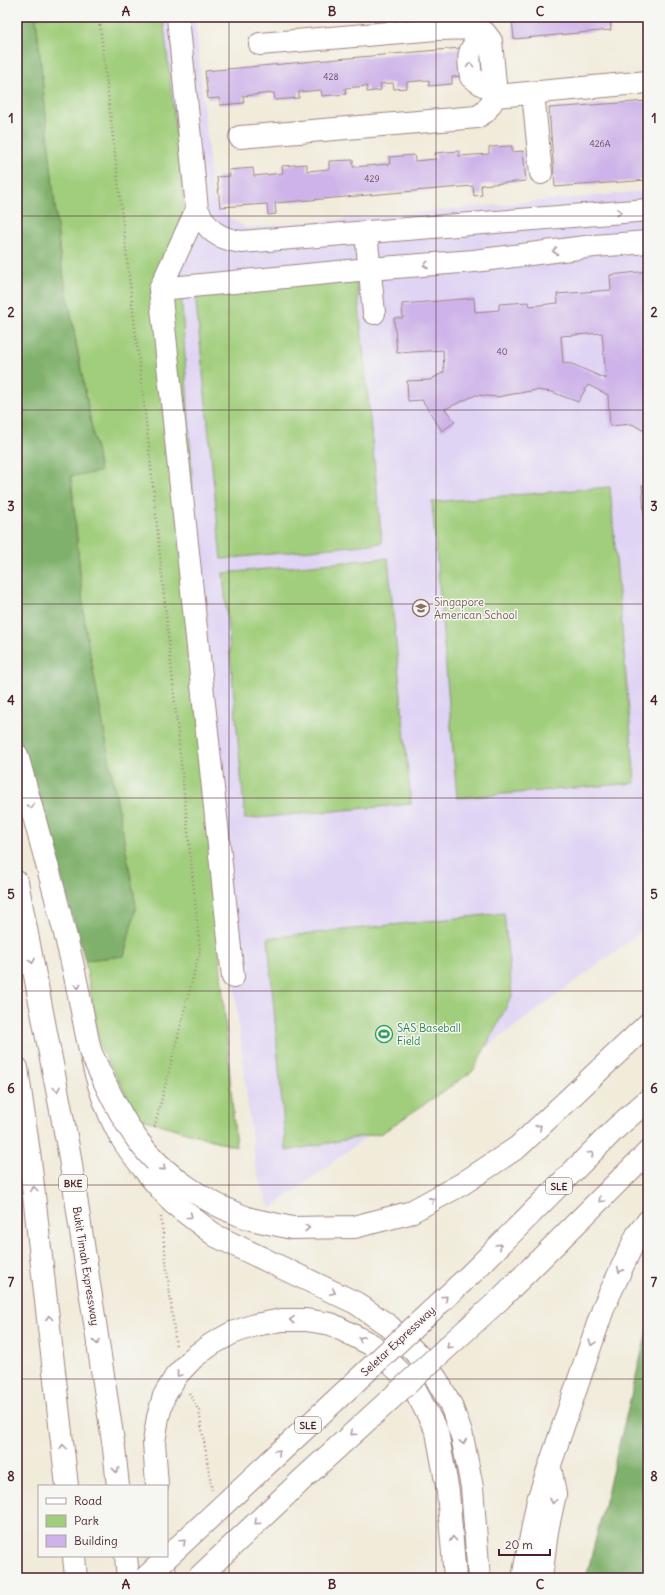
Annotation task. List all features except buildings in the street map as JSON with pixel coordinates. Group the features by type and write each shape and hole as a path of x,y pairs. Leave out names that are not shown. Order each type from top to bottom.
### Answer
{"main road":[{"path":"178,17 197,209 203,221 216,234 227,239 241,242 648,210"},
{"path":"240,137 477,116 485,112 495,90 491,41 485,33 475,28 435,23 260,44"},
{"path":"495,90 533,93 604,95 648,82"},
{"path":"533,93 541,173"},
{"path":"197,209 160,289 233,977"},
{"path":"590,215 594,246"},
{"path":"366,233 374,313"},
{"path":"160,289 369,269 474,261 594,246 648,242"},
{"path":"17,755 77,983 96,1077 111,1117 130,1150 173,1203 216,1236 356,1303 388,1326 418,1356 437,1380 451,1405 462,1436 472,1487 479,1578"},
{"name":"Bukit Timah Expressway","path":"17,882 69,1152 114,1448 118,1485"},
{"path":"91,1053 124,1121 139,1143 157,1162 179,1181 211,1201 245,1218 292,1228 354,1227 408,1213 462,1184 518,1147 648,1024"},
{"path":"17,1068 30,1160 67,1485"},
{"name":"Seletar Expressway","path":"168,1557 472,1273 616,1128 648,1100"},
{"path":"198,1578 305,1477 498,1301 648,1152"},
{"path":"523,1578 538,1500 604,1306 637,1235 648,1221"},
{"path":"157,1485 154,1442 158,1417 164,1396 176,1376 194,1358 218,1340 232,1333 255,1325 282,1320 306,1320 331,1324 372,1345 412,1384 437,1432 448,1492 455,1578"},
{"path":"541,1578 547,1531 555,1494 550,1463"},
{"path":"74,1557 76,1578"},
{"path":"126,1557 128,1578"},
{"path":"163,1557 165,1578"},
{"name":"Seletar Expressway","path":"145,1578 168,1557"}],"path":[{"path":"99,17 149,448 200,950 154,1132"},
{"path":"160,1210 177,1351"},
{"path":"186,1388 200,1411 213,1494"}],"shaded area":[{"name":"Singapore American School","path":"124,17 195,17 212,193 220,209 230,218 246,228 648,191 648,927 270,1209 256,1169 252,1140"}],"green space":[{"path":"17,17 36,17 60,256 100,472 71,476 85,626 136,906 124,956 85,960 35,783 17,732"},
{"path":"36,17 163,17 187,231 179,253 219,949 236,1147 139,1118 100,1047 85,960 124,956 136,906 85,626 71,475 100,471 60,256"},
{"path":"356,275 382,543 221,559 195,291"},
{"path":"610,487 635,783 457,798 432,502"},
{"path":"388,558 411,804 245,819 223,573"},
{"name":"SAS Baseball Field","path":"504,913 512,996 473,1071 382,1133 286,1151 268,938"},
{"path":"648,1327 648,1578 586,1578"}],"place":[{"name":"Singapore American School","path":"421,608"},
{"name":"SAS Baseball Field","path":"384,1034"}]}
